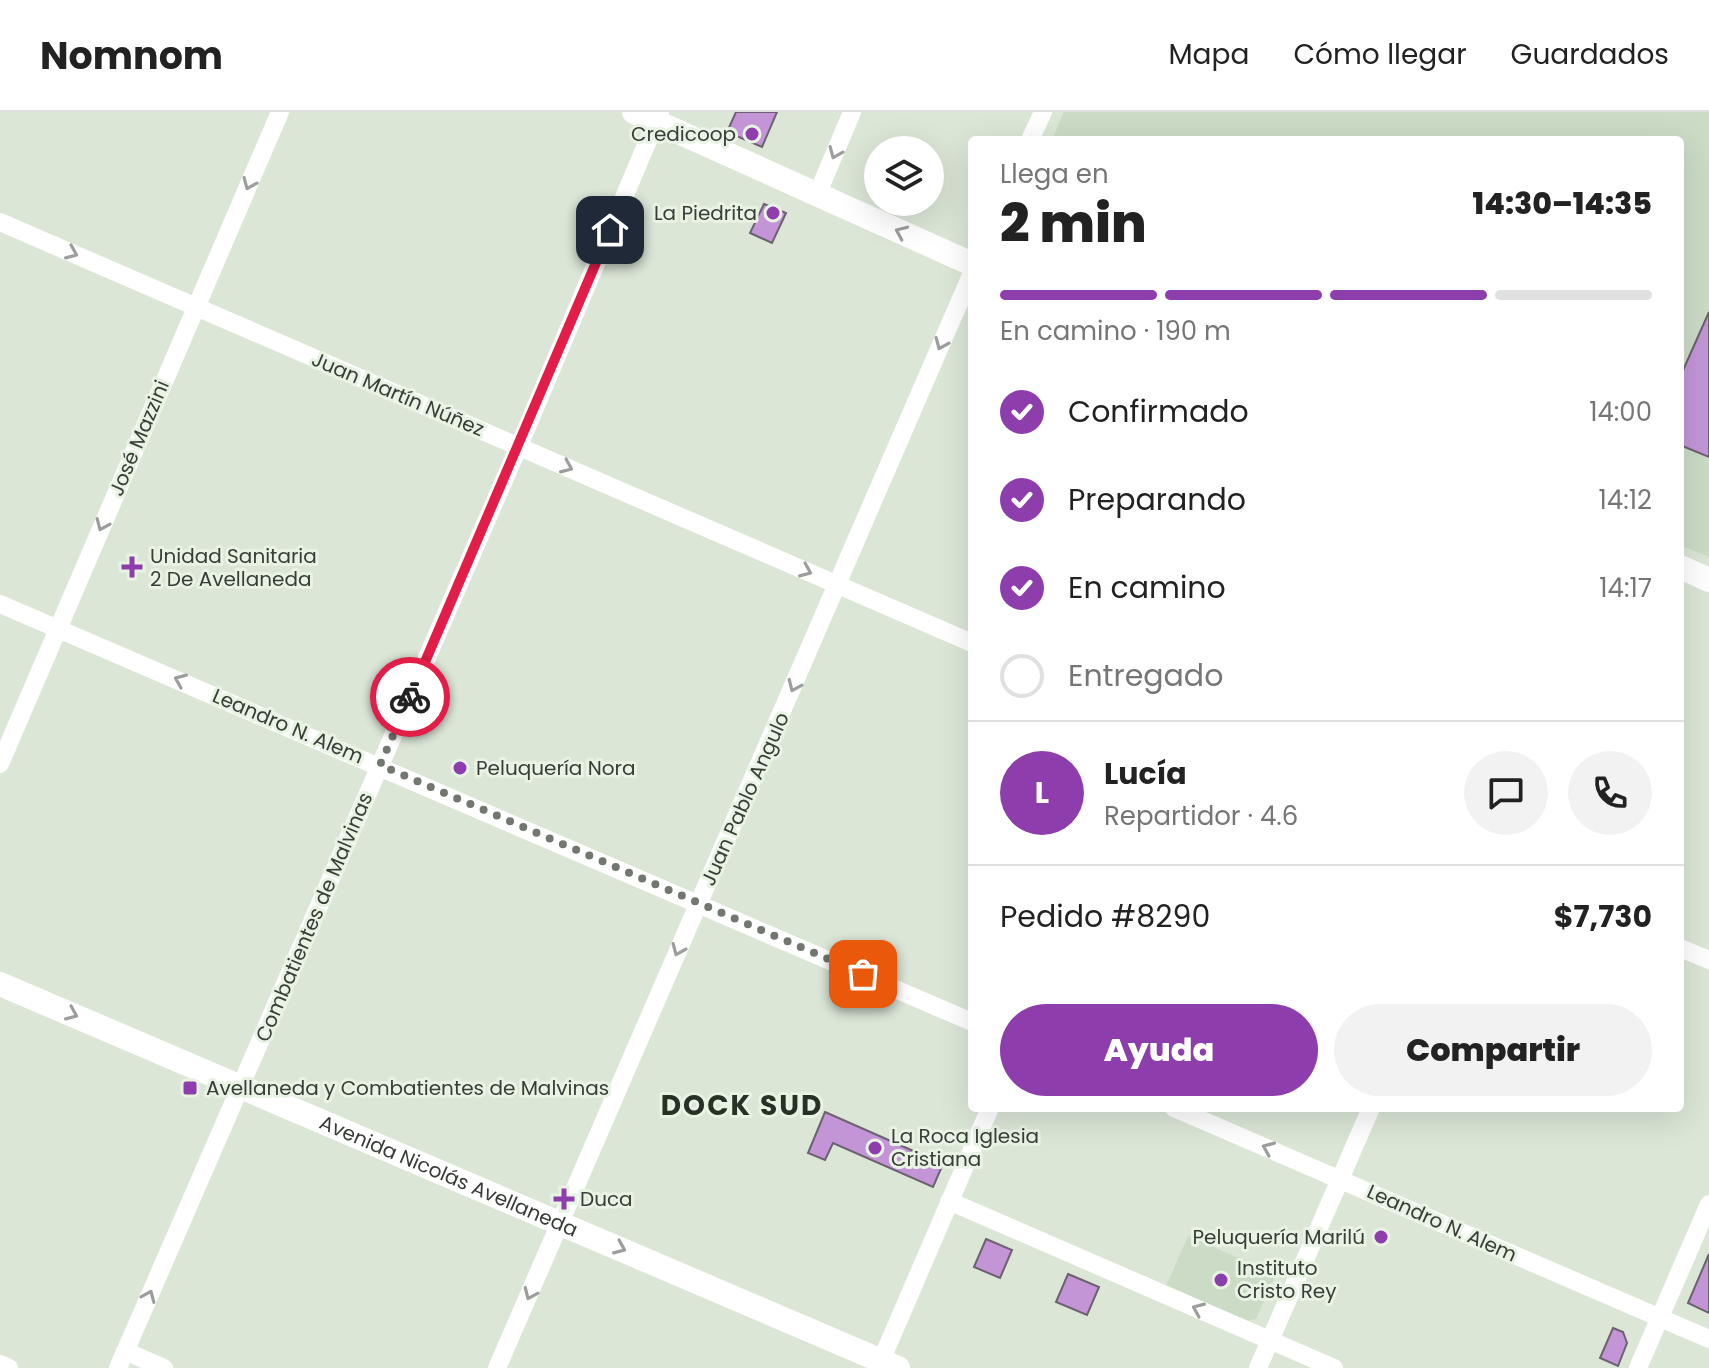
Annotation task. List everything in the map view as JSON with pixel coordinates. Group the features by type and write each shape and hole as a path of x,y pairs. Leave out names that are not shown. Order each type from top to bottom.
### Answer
{"main road":[{"path":"650,115 817,195 968,262"},
{"path":"1684,569 1709,580"},
{"name":"Avenida Nicolás Avellaneda","path":"0,984 561,1222 885,1366"}],"street":[{"name":"José Mazzini","path":"0,764 280,112"},
{"path":"817,195 852,112"},
{"path":"1032,136 1043,112"},
{"name":"Combatientes de Malvinas","path":"122,1360 519,446 650,115"},
{"name":"Juan Martín Núñez","path":"0,222 968,641"},
{"name":"Juan Pablo Angulo","path":"497,1368 968,282"},
{"name":"Leandro N. Alem","path":"0,604 968,1020"},
{"path":"1684,950 1709,960"},
{"path":"885,1366 949,1201 988,1112"},
{"name":"Leandro N. Alem","path":"1183,1112 1709,1339"},
{"path":"1258,1368 1369,1112"},
{"path":"949,1201 1334,1368"},
{"path":"1638,1368 1709,1204"},
{"path":"122,1360 164,1368"},
{"path":"0,1364 9,1368"}],"shaded area":[{"path":"1064,112 1709,112 1709,557 1684,547 1684,136 1054,136"},
{"name":"Instituto Cristo Rey","path":"1188,1236 1276,1274 1256,1319 1246,1321 1166,1286"}],"building":[{"path":"736,112 777,112 762,147 727,132"},
{"path":"764,204 786,213 772,243 750,233"},
{"path":"1709,312 1709,457 1684,447 1684,368"},
{"name":"La Roca Iglesia Cristiana","path":"825,1112 943,1164 933,1187 833,1143 825,1160 808,1153"},
{"path":"986,1239 1012,1250 1000,1278 974,1267"},
{"path":"1709,1254 1709,1313 1688,1303"},
{"path":"1068,1274 1099,1287 1087,1315 1056,1302"},
{"path":"1613,1328 1623,1332 1627,1343 1618,1366 1600,1358"}],"way so far":[{"path":"410,697 380,765 863,974"}],"place":[{"name":"Credicoop","path":"752,134"},
{"name":"La Piedrita","path":"773,213"},
{"name":"Unidad Sanitaria 2 De Avellaneda","path":"132,567"},
{"name":"Peluquería Nora","path":"460,768"},
{"name":"Avellaneda y Combatientes de Malvinas","path":"190,1088"},
{"name":"La Roca Iglesia Cristiana","path":"875,1148"},
{"name":"Duca","path":"564,1199"},
{"name":"Peluquería Marilú","path":"1381,1237"},
{"name":"Instituto Cristo Rey","path":"1221,1280"}],"district":[{"name":"DOCK SUD","path":"742,1105"}],"route":[{"path":"410,697 610,230"}]}
